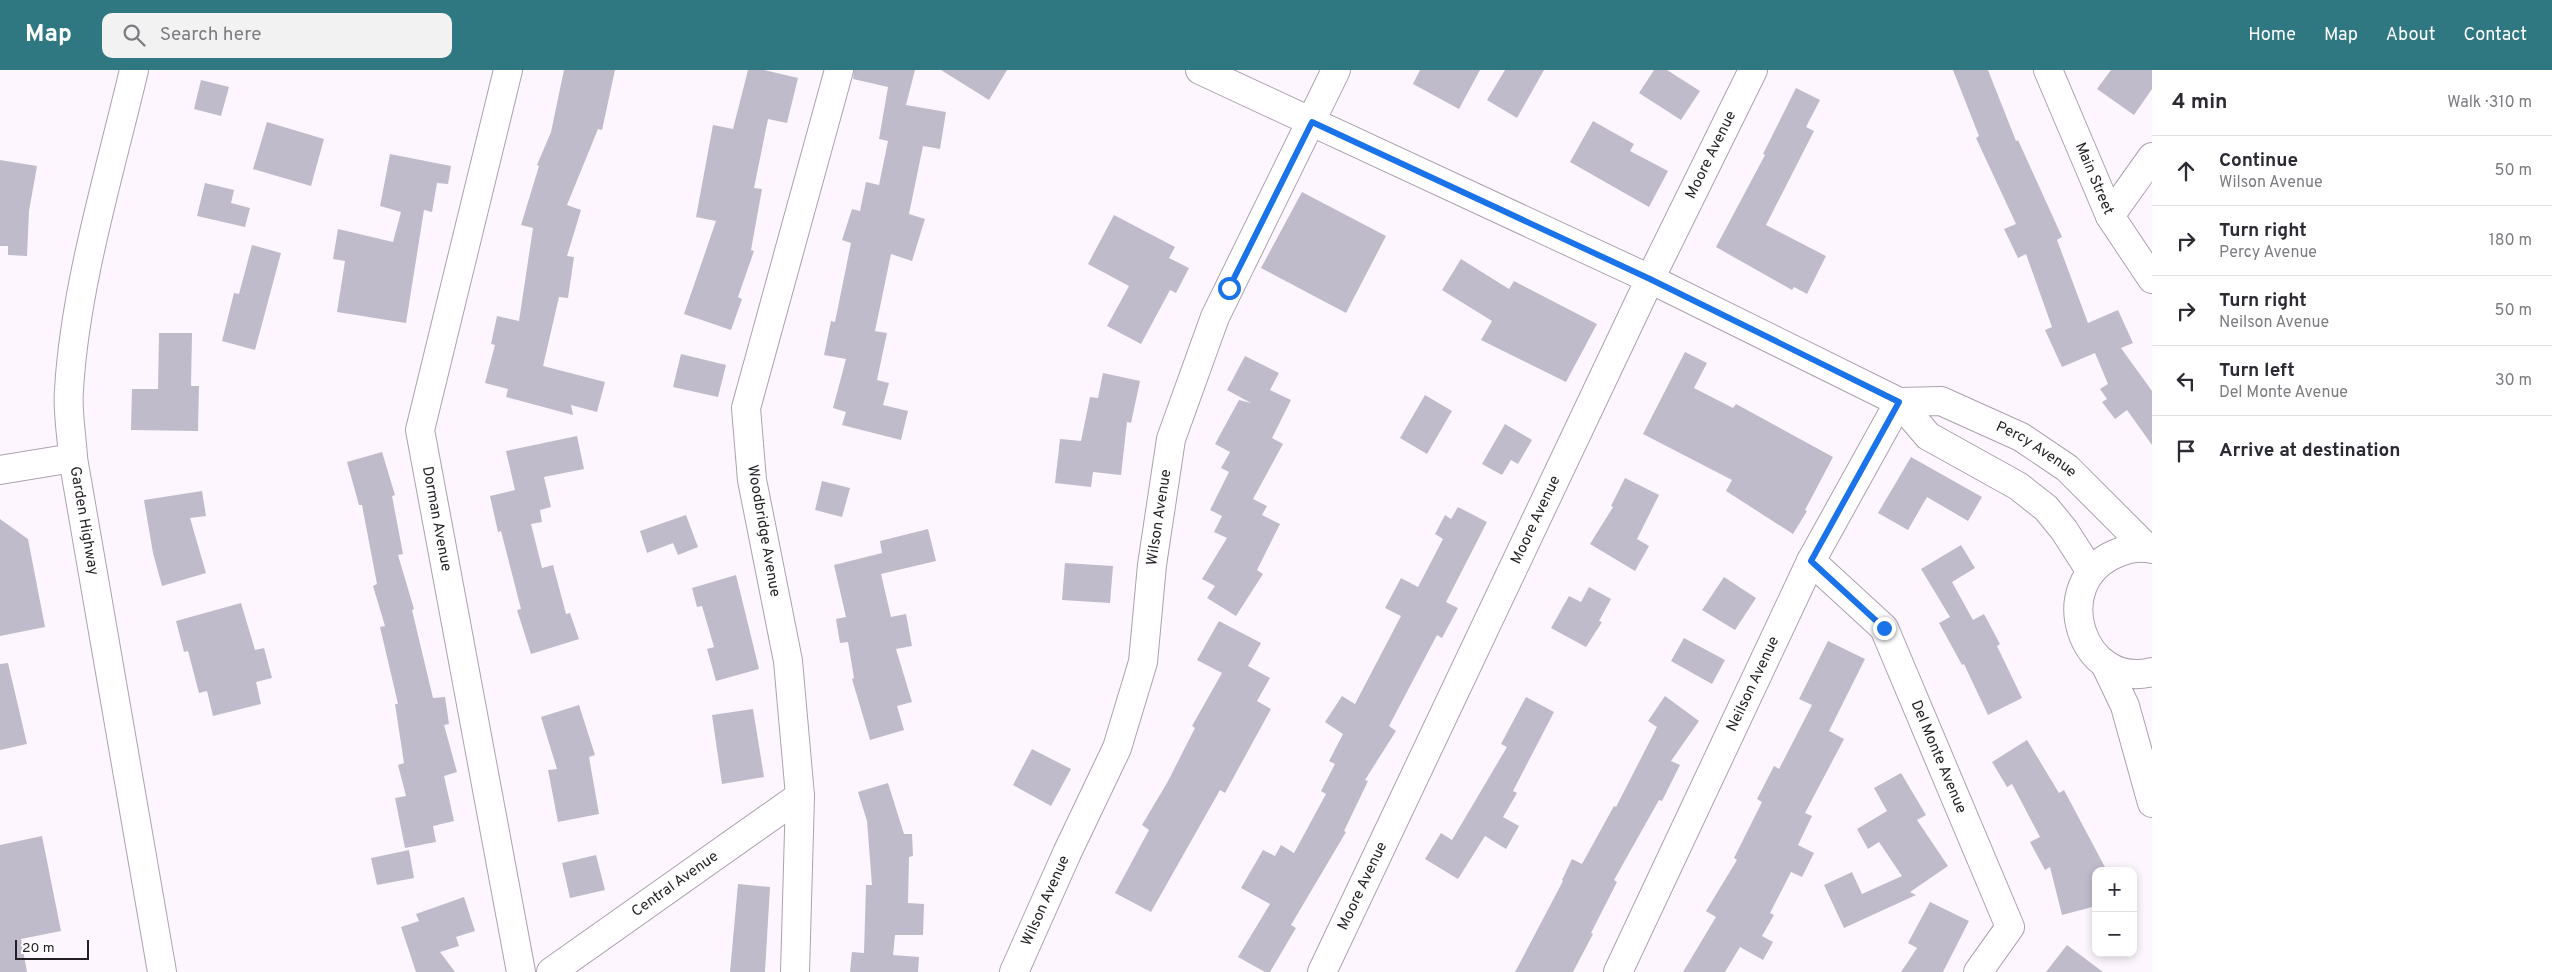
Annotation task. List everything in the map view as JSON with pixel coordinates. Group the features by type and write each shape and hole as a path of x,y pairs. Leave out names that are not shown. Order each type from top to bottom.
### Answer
{"street":[{"name":"Garden Highway","path":"134,70 89,260 74,336 68,391 73,458 162,972"},
{"name":"Dorman Avenue","path":"508,70 420,430 521,972"},
{"name":"Woodbridge Avenue","path":"795,972 800,796 788,661 752,480 746,408 839,70"},
{"name":"Percy Avenue","path":"1200,70 1650,279 1899,402 1928,436 2018,486 2046,508 2064,530 2091,572"},
{"name":"Wilson Avenue","path":"1014,972 1067,852 1117,748 1143,662 1152,565 1171,440 1215,318 1336,70"},
{"name":"Moore Avenue","path":"1322,972 1650,279 1753,70"},
{"name":"Main Street","path":"2048,70 2110,216 2152,279"},
{"path":"2110,216 2152,157"},
{"name":"Percy Avenue","path":"1899,402 1941,401 2021,437 2067,468 2149,549"},
{"name":"Neilson Avenue","path":"1618,972 1811,561 1899,402"},
{"path":"0,470 73,458"},
{"path":"2149,549 2126,550 2113,555 2091,572 2079,597 2077,611 2080,631 2090,649 2105,664 2125,706 2152,803"},
{"name":"Del Monte Avenue","path":"1811,561 1884,628 2010,927 1978,972"},
{"path":"2105,664 2124,672 2152,672"},
{"name":"Central Avenue","path":"551,972 800,796"}],"building":[{"path":"564,70 615,70 602,130 598,129 567,205 581,210 567,256 574,257 568,298 559,297 543,366 605,382 597,412 571,405 573,415 506,397 508,389 485,383 495,345 491,344 497,316 519,321 533,228 521,225 539,166 537,165 551,132"},
{"path":"748,70 764,70 798,78 787,123 768,119 754,188 762,189 751,250 754,251 738,297 742,299 731,330 684,314 716,221 696,217 713,125 733,129"},
{"path":"854,70 915,70 906,105 946,112 940,149 923,146 909,214 925,219 912,261 891,254 875,331 887,333 877,380 889,383 883,405 908,411 901,440 842,425 846,412 833,408 846,359 824,355 831,321 835,322 851,243 842,240 852,209 860,211 866,182 879,185 888,141 879,139 888,87 853,79"},
{"path":"941,70 1007,70 989,100"},
{"path":"1420,70 1480,70 1459,109 1413,84"},
{"path":"1505,70 1544,70 1517,118 1487,100"},
{"path":"1654,70 1667,70 1700,91 1681,120 1639,93"},
{"path":"1953,70 1988,70 2016,141 2018,140 2062,237 2057,240 2088,323 2118,310 2133,343 2121,348 2152,391 2152,445 2127,410 2115,419 2102,402 2107,399 2100,389 2108,384 2095,353 2062,367 2045,330 2052,327 2026,254 2018,258 2004,229 2016,224 1976,138 1979,136"},
{"path":"2111,70 2152,70 2152,89 2134,115 2097,89"},
{"path":"201,80 229,87 221,116 194,109"},
{"path":"1796,88 1820,100 1806,127 1814,131 1766,225 1826,256 1807,294 1794,287 1792,290 1716,247 1765,155 1763,154"},
{"path":"1593,121 1634,144 1630,151 1668,171 1649,207 1570,162"},
{"path":"267,122 324,139 311,186 253,169"},
{"path":"390,154 451,166 448,184 437,183 432,212 424,210 406,323 337,312 345,261 333,259 338,229 393,242 401,212 380,206"},
{"path":"0,160 37,166 29,211 27,256 8,255 8,246 0,246"},
{"path":"205,183 234,190 231,203 250,208 245,227 197,216"},
{"path":"1302,192 1386,236 1346,313 1261,268"},
{"path":"1114,215 1175,247 1169,258 1189,268 1176,293 1170,290 1141,344 1107,326 1129,286 1088,264"},
{"path":"252,245 281,253 255,350 222,341 234,293 239,294"},
{"path":"1461,259 1509,289 1514,281 1597,324 1566,382 1481,340 1492,321 1442,290"},
{"path":"159,333 192,333 191,386 199,386 198,431 131,430 132,389 158,389"},
{"path":"1685,352 1707,363 1694,388 1733,408 1736,404 1833,457 1805,510 1807,511 1793,534 1726,491 1732,480 1643,434"},
{"path":"681,354 726,365 718,397 673,387"},
{"path":"1245,356 1279,373 1270,390 1291,400 1272,438 1283,444 1253,499 1267,506 1262,515 1280,524 1257,570 1263,574 1236,616 1207,598 1215,586 1202,579 1227,538 1214,532 1222,516 1210,510 1229,472 1221,468 1230,452 1215,444 1239,400 1251,403 1227,390"},
{"path":"1103,373 1140,381 1131,423 1127,422 1121,475 1093,472 1091,487 1055,483 1060,439 1081,441 1090,397 1098,398"},
{"path":"1425,395 1452,411 1427,454 1400,438"},
{"path":"1505,424 1532,440 1518,464 1511,460 1502,475 1482,464"},
{"path":"577,436 584,469 544,477 551,507 540,510 542,522 531,524 542,568 553,565 566,614 570,613 579,639 531,654 517,610 521,609 501,531 498,532 490,496 515,490 506,451"},
{"path":"382,452 395,495 392,496 403,554 398,555 414,609 412,610 433,698 445,697 449,724 444,725 457,772 444,776 454,821 433,826 436,842 405,848 395,798 406,796 398,765 404,763 395,704 398,704 380,627 385,626 373,586 377,584 362,505 359,505 347,462"},
{"path":"1911,457 1982,497 1968,521 1927,497 1908,530 1878,513"},
{"path":"1625,478 1659,495 1637,539 1649,546 1635,571 1590,544 1613,507 1611,506"},
{"path":"822,481 850,488 842,517 815,510"},
{"path":"202,491 206,516 190,518 206,573 162,586 153,553 144,500"},
{"path":"1458,507 1487,522 1446,602 1458,608 1442,638 1437,635 1389,726 1396,731 1365,780 1368,781 1344,831 1346,832 1291,925 1296,928 1270,972 1265,972 1238,957 1270,904 1241,888 1263,850 1275,856 1281,845 1294,853 1326,794 1321,791 1335,764 1329,761 1343,734 1325,722 1342,696 1355,704 1401,616 1385,608 1401,578 1418,587 1443,539 1435,534 1445,515 1451,519"},
{"path":"686,515 698,547 678,555 673,543 647,553 640,531"},
{"path":"0,519 28,539 45,627 0,636"},
{"path":"928,529 936,561 881,574 891,617 906,614 912,646 896,649 912,702 897,706 904,730 870,740 852,679 854,678 848,642 840,643 836,619 846,617 834,565 882,553 880,541"},
{"path":"1961,545 1975,568 1952,582 1973,620 1984,614 2000,644 1997,646 2022,698 1988,715 1964,664 1962,665 1939,623 1950,617 1921,569"},
{"path":"1065,563 1113,566 1110,603 1062,600"},
{"path":"736,575 759,669 716,681 707,649 714,647 702,606 697,607 692,588"},
{"path":"1724,577 1756,598 1735,630 1702,610"},
{"path":"1589,587 1611,599 1599,621 1602,622 1586,647 1551,628 1569,596 1581,602"},
{"path":"241,603 255,650 264,648 272,678 256,682 261,704 213,716 207,691 199,693 188,651 184,652 176,621"},
{"path":"1219,621 1261,643 1248,666 1270,678 1257,701 1271,709 1225,793 1220,790 1151,912 1115,893 1149,830 1142,825 1167,783 1195,728 1192,726 1222,673 1197,660"},
{"path":"1684,638 1725,660 1712,684 1671,661"},
{"path":"1828,641 1865,659 1829,731 1844,739 1805,813 1812,816 1798,845 1814,853 1802,877 1791,872 1770,913 1774,915 1762,936 1773,942 1763,960 1740,947 1725,972 1683,972 1716,917 1706,911 1737,860 1734,858 1762,802 1757,799 1774,766 1779,769 1812,705 1799,699"},
{"path":"8,663 27,744 0,750 0,664"},
{"path":"1665,696 1699,721 1671,761 1680,765 1662,801 1659,800 1614,880 1617,882 1573,972 1515,972 1563,881 1572,859 1582,864 1614,806 1616,807 1657,727 1648,721"},
{"path":"1526,697 1554,712 1513,791 1517,793 1503,817 1519,826 1506,849 1485,836 1458,879 1425,859 1441,833 1452,840 1507,747 1501,744"},
{"path":"579,705 595,755 589,757 599,814 558,822 548,770 557,769 541,717"},
{"path":"753,709 764,777 722,784 712,715"},
{"path":"2027,740 2059,793 2064,790 2105,867 2092,867 2092,907 2062,915 2050,867 2045,870 2030,842 2040,837 2012,784 2007,787 1992,762"},
{"path":"1032,749 1071,769 1051,806 1013,785"},
{"path":"1901,773 1926,815 1917,820 1948,866 1910,892 1916,895 1844,928 1824,885 1852,872 1862,894 1902,876 1879,842 1868,849 1857,829 1887,811 1874,788"},
{"path":"888,783 904,834 912,834 913,856 909,857 908,903 924,904 923,935 895,935 893,955 919,957 918,972 850,972 852,952 864,953 866,885 872,885 867,821 858,792"},
{"path":"42,836 61,931 21,939 27,972 0,972 0,845"},
{"path":"409,850 414,878 377,885 371,858"},
{"path":"596,855 605,890 570,898 562,863"},
{"path":"738,884 770,887 765,972 730,972"},
{"path":"464,897 475,931 456,937 459,946 440,952 455,972 416,972 401,927 419,921 416,914"},
{"path":"1930,902 1969,921 1943,972 1901,972 1917,948 1908,943"},
{"path":"2067,945 2103,972 2046,972"}],"route":[{"path":"1229,288 1312,122 1650,279 1899,402 1811,561 1884,628"}]}
